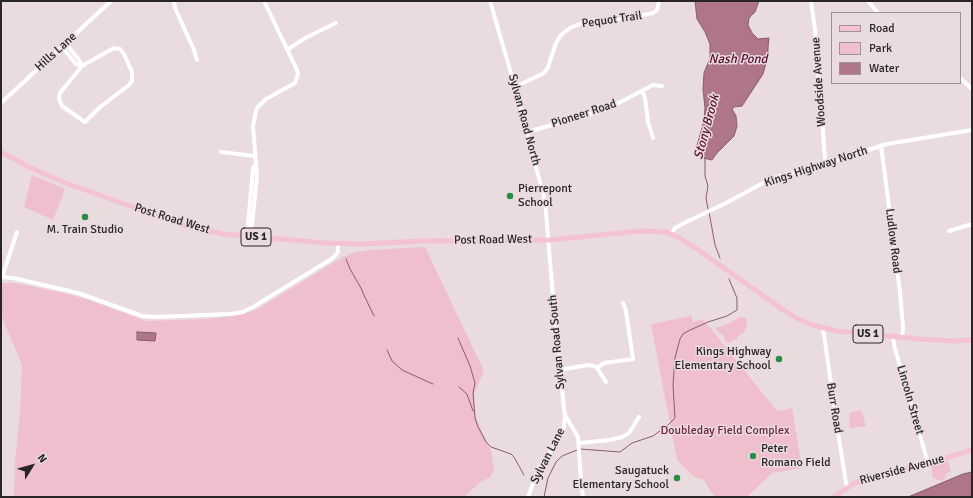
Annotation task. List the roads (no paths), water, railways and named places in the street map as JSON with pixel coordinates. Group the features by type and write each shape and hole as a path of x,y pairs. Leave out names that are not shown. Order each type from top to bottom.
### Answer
{"main road":[{"name":"Post Road West","path":"1,152 48,176 180,224 208,231 249,236 338,244 549,240 641,231 661,231 671,234 699,250 786,312 806,323 823,328 902,337 945,341 972,340"},
{"name":"Riverside Avenue","path":"834,497 860,480 874,475 928,463 972,450"}],"street":[{"name":"Hills Lane","path":"1,103 48,58 64,46 110,1"},
{"path":"174,1 175,8 197,60"},
{"path":"249,236 248,230 253,168 255,165 253,126 257,108 266,99 295,83 298,78 297,70 288,49 264,1"},
{"name":"Sylvan Road North","path":"490,1 515,87 544,198 549,240"},
{"name":"Pequot Trail","path":"515,87 544,73 548,67 557,40 570,28 594,20 622,19 653,13 657,10 659,1"},
{"name":"Woodside Avenue","path":"811,1 815,30 825,159 827,164"},
{"path":"868,1 877,12"},
{"path":"288,49 307,37 336,23"},
{"path":"64,46 76,64 82,66 108,51 118,48 124,54 132,76 132,81 128,85 98,108 85,122 62,106 59,99 59,95 62,90 82,66"},
{"path":"961,79 972,89"},
{"name":"Pioneer Road","path":"527,132 605,110 653,85 662,86"},
{"path":"642,91 645,98 648,122 653,138"},
{"name":"Kings Highway North","path":"671,234 678,226 770,179 827,164 881,145 972,130"},
{"name":"Ludlow Road","path":"881,145 900,292 903,328 902,337"},
{"path":"221,152 254,156"},
{"path":"949,231 972,224"},
{"path":"16,232 1,277 78,293 130,313 144,316 166,317 233,314 253,308 333,258 338,252 338,244"},
{"name":"Sylvan Road South","path":"549,240 552,292 565,415 577,434 579,443 583,497"},
{"path":"597,368 604,363 633,359 623,303"},
{"name":"Burr Road","path":"823,328 840,450 848,487"},
{"name":"Lincoln Street","path":"893,336 894,345 928,463"},
{"path":"560,370 588,365 594,366 606,382"},
{"name":"Sylvan Lane","path":"528,497 539,468 563,432 565,415"},
{"path":"563,432 568,429 571,430 579,443 610,440 622,437 629,433 639,417"}],"water":[{"name":"Nash Pond","path":"695,1 759,1 755,12 749,18 748,25 752,33 758,39 769,38 768,56 763,74 742,106 734,107 732,109 736,116 737,126 734,136 712,160 703,158 696,149 704,121 704,73 710,58 710,44 697,19"},
{"path":"137,332 156,333 155,341 137,340"},
{"path":"972,472 972,497 908,497 963,474"}],"waterway":[{"name":"Stony Brook","path":"705,159 705,176 708,186 706,198 708,209"},
{"name":"Stony Brook","path":"709,212 715,245 720,258"},
{"path":"346,259 374,316"},
{"name":"Stony Brook","path":"580,449 620,452 632,443 653,436 675,418 673,385 675,358 680,339 683,334 688,331 708,322 727,316 737,310 737,298 729,279"},
{"path":"458,338 470,366 475,383 473,393 475,418 478,427 486,442 491,447 511,454 514,457 524,475"},
{"path":"387,350 392,361 402,370 433,384"},
{"path":"459,387 467,394 473,411"},
{"name":"Stony Brook","path":"544,497 548,478 556,462 562,456 577,450"}],"place":[{"name":"Pierrepont School","path":"510,196"},
{"name":"M. Train Studio","path":"85,217"},
{"name":"Kings Highway Elementary School","path":"779,359"},
{"name":"Peter Romano Field","path":"753,456"},
{"name":"Saugatuck Elementary School","path":"677,478"}],"park label":[{"name":"Doubleday Field Complex","path":"725,431"}]}
